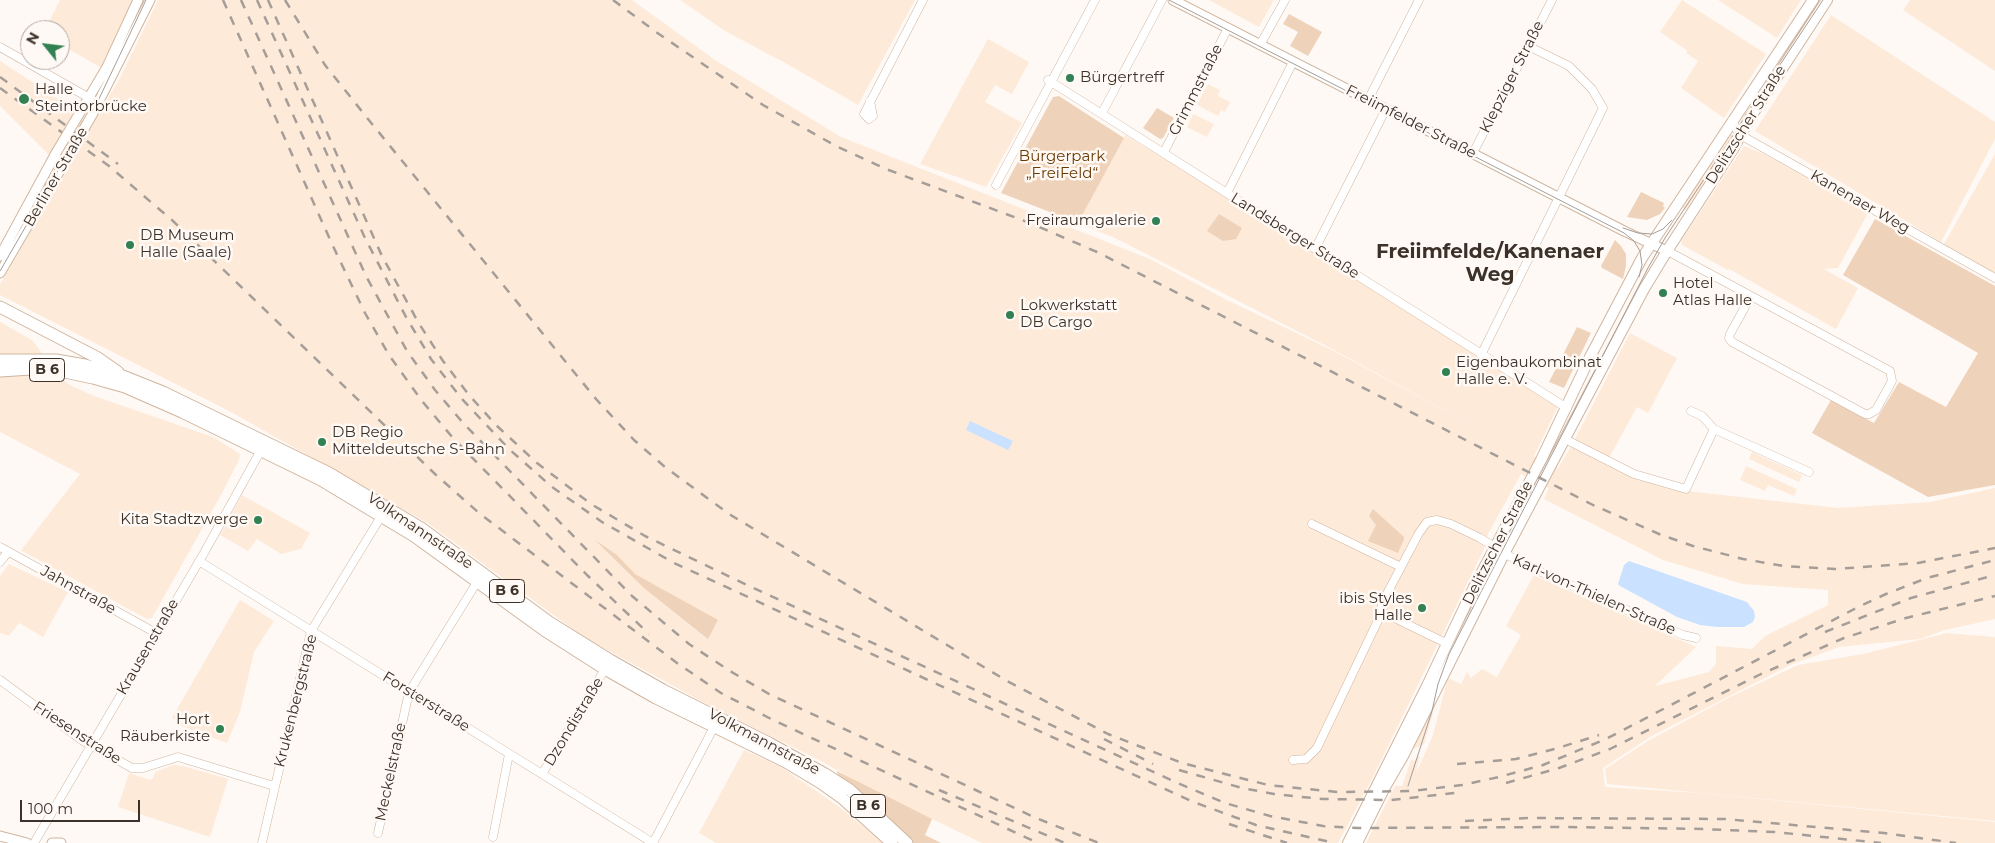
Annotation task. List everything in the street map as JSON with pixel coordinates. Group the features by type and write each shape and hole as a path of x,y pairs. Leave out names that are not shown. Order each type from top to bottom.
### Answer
{"main road":[{"name":"Delitzscher Straße","path":"1348,843 1494,547 1567,408 1608,322 1650,244 1813,0"},
{"name":"Delitzscher Straße","path":"1357,843 1403,756 1504,554 1644,289 1750,118 1827,0"},
{"path":"0,307 98,358 123,376"},
{"name":"Volkmannstraße","path":"0,360 44,359 84,365 123,376 163,392 329,473 421,528 549,622 610,660 662,690 790,754 850,790 907,843"},
{"name":"Volkmannstraße","path":"0,371 45,369 93,378 125,388 165,404 321,480 414,536 544,630 605,670 786,762 821,783 842,798 892,843"}],"street":[{"name":"Berliner Straße","path":"0,273 92,115 94,101 107,67 138,0"},
{"name":"Berliner Straße","path":"0,256 56,153 82,109 94,101 150,0"},
{"path":"870,101 923,0"},
{"path":"996,185 1095,0"},
{"path":"1102,113 1162,0"},
{"name":"Freiimfelder Straße","path":"1173,0 1650,244"},
{"path":"1260,45 1284,0"},
{"path":"1368,100 1419,0"},
{"name":"Klepziger Straße","path":"1473,154 1552,0"},
{"name":"Grimmstraße","path":"1164,152 1228,28"},
{"path":"1481,355 1603,108 1592,89 1569,66 1528,46"},
{"path":"0,47 94,101"},
{"path":"1227,193 1293,62"},
{"name":"Landsberger Straße","path":"1050,81 1567,408"},
{"path":"1315,249 1386,109"},
{"name":"Kanenaer Weg","path":"1732,120 1741,134 1995,278"},
{"path":"1650,244 1666,251 1751,296 1890,371 1892,381 1876,410 1873,413 1865,414 1732,342 1729,338 1730,334 1751,296"},
{"path":"1690,411 1702,416 1714,429 1809,472"},
{"path":"1565,439 1634,474 1686,488 1714,429"},
{"name":"Krausenstraße","path":"34,843 199,561 261,450"},
{"name":"Krukenbergstraße","path":"262,843 311,631 382,515"},
{"name":"Karl-von-Thielen-Straße","path":"1401,567 1427,522 1437,520 1451,524 1521,563 1683,635 1696,638"},
{"path":"1293,760 1306,759 1317,748 1382,612 1382,603 1401,567 1312,524"},
{"name":"Jahnstraße","path":"0,548 156,632"},
{"path":"0,562 8,552"},
{"name":"Forsterstraße","path":"199,561 653,843"},
{"name":"Meckelstraße","path":"378,833 409,692 477,582"},
{"path":"1382,612 1446,643"},
{"name":"Dzondistraße","path":"542,774 605,670"},
{"name":"Friesenstraße","path":"0,680 91,746 137,769 178,758 274,786"},
{"path":"653,843 714,727"},
{"path":"493,836 509,754"},
{"path":"0,836 27,843"},
{"path":"52,843 61,843"}],"shaded area":[{"path":"60,0 137,0 105,70 70,50 70,20 50,20"},
{"path":"158,0 632,0 715,60 841,137 1150,259 1225,299 1332,350 1489,434 1332,349 1115,238 1078,223 1125,135 1320,253 1559,404 1534,456 1558,468 1572,445 1631,476 1687,491 1838,508 1930,502 1995,488 1995,619 1945,630 1920,639 1839,647 1790,665 1650,737 1603,768 1605,787 1699,793 1995,822 1995,843 1366,843 1395,786 1402,786 1411,760 1414,761 1417,757 1420,757 1416,773 1432,738 1448,678 1461,684 1467,672 1471,678 1482,669 1497,677 1521,635 1506,626 1534,575 1696,647 1655,686 1709,672 1716,664 1716,646 1752,649 1765,636 1828,605 1828,590 1743,584 1663,560 1544,499 1549,488 1521,474 1488,534 1483,551 1373,777 1338,843 982,843 932,819 910,812 823,762 716,709 585,638 429,524 231,412 0,295 0,284 74,157 56,144 49,155 0,106 0,61 75,110 74,114 92,126 120,78"},
{"path":"680,0 915,0 858,105 725,31"},
{"path":"1209,0 1274,0 1259,27"},
{"path":"1682,0 1766,54 1724,118 1681,88 1698,61 1686,53 1688,51 1660,32"},
{"path":"1718,0 1801,0 1777,38"},
{"path":"1910,0 1995,0 1995,71 1903,10"},
{"path":"1831,15 1995,122 1995,139 1941,242 1755,131"},
{"path":"988,39 1029,62 1012,94 995,85 985,102 1022,123 986,187 920,164"},
{"path":"1208,84 1220,90 1218,96 1230,102 1225,112 1221,110 1218,116 1197,105"},
{"path":"1193,114 1214,124 1207,137 1187,127"},
{"path":"1730,131 1735,141 1728,153 1724,152 1686,210 1680,206"},
{"path":"1744,146 1764,154 1859,207 1867,215 1838,268 1824,269 1858,288 1836,329 1682,245 1681,241"},
{"path":"1995,154 1995,273 1944,244"},
{"path":"0,322 32,340 62,379 70,385 94,396 213,437 240,454 239,460 221,495 152,618 147,619 22,551 80,474 0,432"},
{"path":"1630,333 1677,358 1648,413 1637,407 1609,458 1575,439"},
{"path":"1752,452 1802,475 1799,482 1749,459"},
{"path":"1746,466 1797,489 1794,496 1768,485 1765,491 1740,480"},
{"name":"Kita Stadtzwerge","path":"242,495 310,533 301,549 281,554 257,539 248,551 220,535"},
{"path":"9,564 68,592 43,637 19,623 9,636 0,633 0,576"},
{"path":"240,600 274,621 254,652 240,712 227,743 176,724 177,720 172,718"},
{"path":"1947,633 1995,637 1995,821 1607,784 1605,769 1648,741 1728,698 1798,665 1863,654"},
{"path":"1440,688 1424,744 1414,749 1424,717"},
{"path":"744,750 781,767 838,806 883,843 716,843 699,833"},
{"path":"173,765 228,779 210,837 118,807 129,773 150,780 155,772"}],"green space":[{"path":"1289,14 1322,32 1308,56 1290,46 1298,32 1283,24"},
{"name":"Bürgerpark „FreiFeld“","path":"1059,96 1124,138 1078,223 1001,193 1053,97"},
{"path":"1157,108 1174,118 1163,138 1160,139 1143,128"},
{"path":"1641,192 1664,203 1663,206 1665,208 1660,214 1647,220 1627,217"},
{"path":"1219,214 1242,228 1236,239 1223,241 1207,231"},
{"path":"1875,219 1995,286 1995,485 1928,497 1812,433 1831,400 1874,423 1899,382 1946,407 1978,353 1843,275"},
{"path":"1615,240 1626,254 1623,279 1601,266"},
{"path":"1577,327 1591,333 1564,388 1549,382"},
{"path":"1373,509 1404,537 1398,553 1368,541 1376,525 1369,516"},
{"path":"595,540 617,555 635,574 718,620 708,639 644,588"},
{"path":"837,771 932,819 925,835 941,843 913,843 838,778"}],"water":[{"path":"970,421 1013,441 1008,450 966,430"},
{"path":"1629,561 1747,602 1754,611 1755,617 1753,622 1744,627 1717,627 1700,625 1677,617 1618,584 1624,565"}],"tram line":[{"path":"0,271 97,103 146,0"},
{"path":"1169,0 1624,233 1634,241 1640,251 1642,265 1639,277"},
{"path":"1408,786 1432,711 1438,684 1449,654 1648,268 1665,238 1823,0"},
{"path":"1623,228 1638,233 1652,234 1663,229 1672,220"}],"railway":[{"path":"223,0 332,244 365,313 389,355 422,401 453,438 587,575 649,634"},
{"path":"241,0 366,276 407,351 435,390 464,424 632,596 689,644 769,694 1036,818 1099,843"},
{"path":"257,0 365,238 406,317 431,359 461,398 509,449 552,487 602,522 674,563 1191,801 1256,825 1335,843"},
{"path":"268,0 382,256 418,322 443,361 469,395 496,425 537,463 591,504 645,536 749,586 1173,781 1225,803 1270,816 1323,826 1358,828 1563,827 1703,829 1775,832 1881,843"},
{"path":"285,0 325,65 368,119 596,399 634,440 665,467 729,514 1007,681 1108,734 1182,763 1268,785 1337,792 1412,791 1462,785 1499,777 1543,765 1606,739 1886,594 1927,578 1995,560"},
{"path":"613,0 656,32 763,105 836,146 886,169 1030,223 1097,252 1593,505 1659,534 1693,546 1743,559 1784,566 1835,569 1918,563 1995,548"},
{"path":"0,77 118,164"},
{"path":"0,88 109,166 173,221 435,474 479,513 677,663 721,693 773,720 1038,843"},
{"path":"1825,632 1911,598 1995,575"},
{"path":"1506,783 1559,768 1610,749 1761,674 1844,638 1906,618 1995,596"},
{"path":"1457,764 1516,759 1599,735"},
{"path":"1104,739 1153,764"},
{"path":"1179,770 1242,788 1274,794 1322,799 1391,800 1463,792"},
{"path":"939,790 1065,843"},
{"path":"1465,821 1529,818 1725,819 1884,833 1956,843"},
{"path":"1229,824 1287,843"}],"place":[{"name":"Bürgertreff","path":"1070,78"},
{"name":"Halle Steintorbrücke","path":"24,99"},
{"name":"Freiraumgalerie","path":"1156,221"},
{"name":"DB Museum Halle (Saale)","path":"130,245"},
{"name":"Hotel Atlas Halle","path":"1663,293"},
{"name":"Lokwerkstatt DB Cargo","path":"1010,315"},
{"name":"Eigenbaukombinat Halle e. V.","path":"1446,372"},
{"name":"DB Regio Mitteldeutsche S-Bahn","path":"322,442"},
{"name":"Kita Stadtzwerge","path":"258,520"},
{"name":"ibis Styles Halle","path":"1422,608"},
{"name":"Hort Räuberkiste","path":"220,729"}],"district":[{"name":"Freiimfelde/Kanenaer Weg","path":"1490,264"}]}
